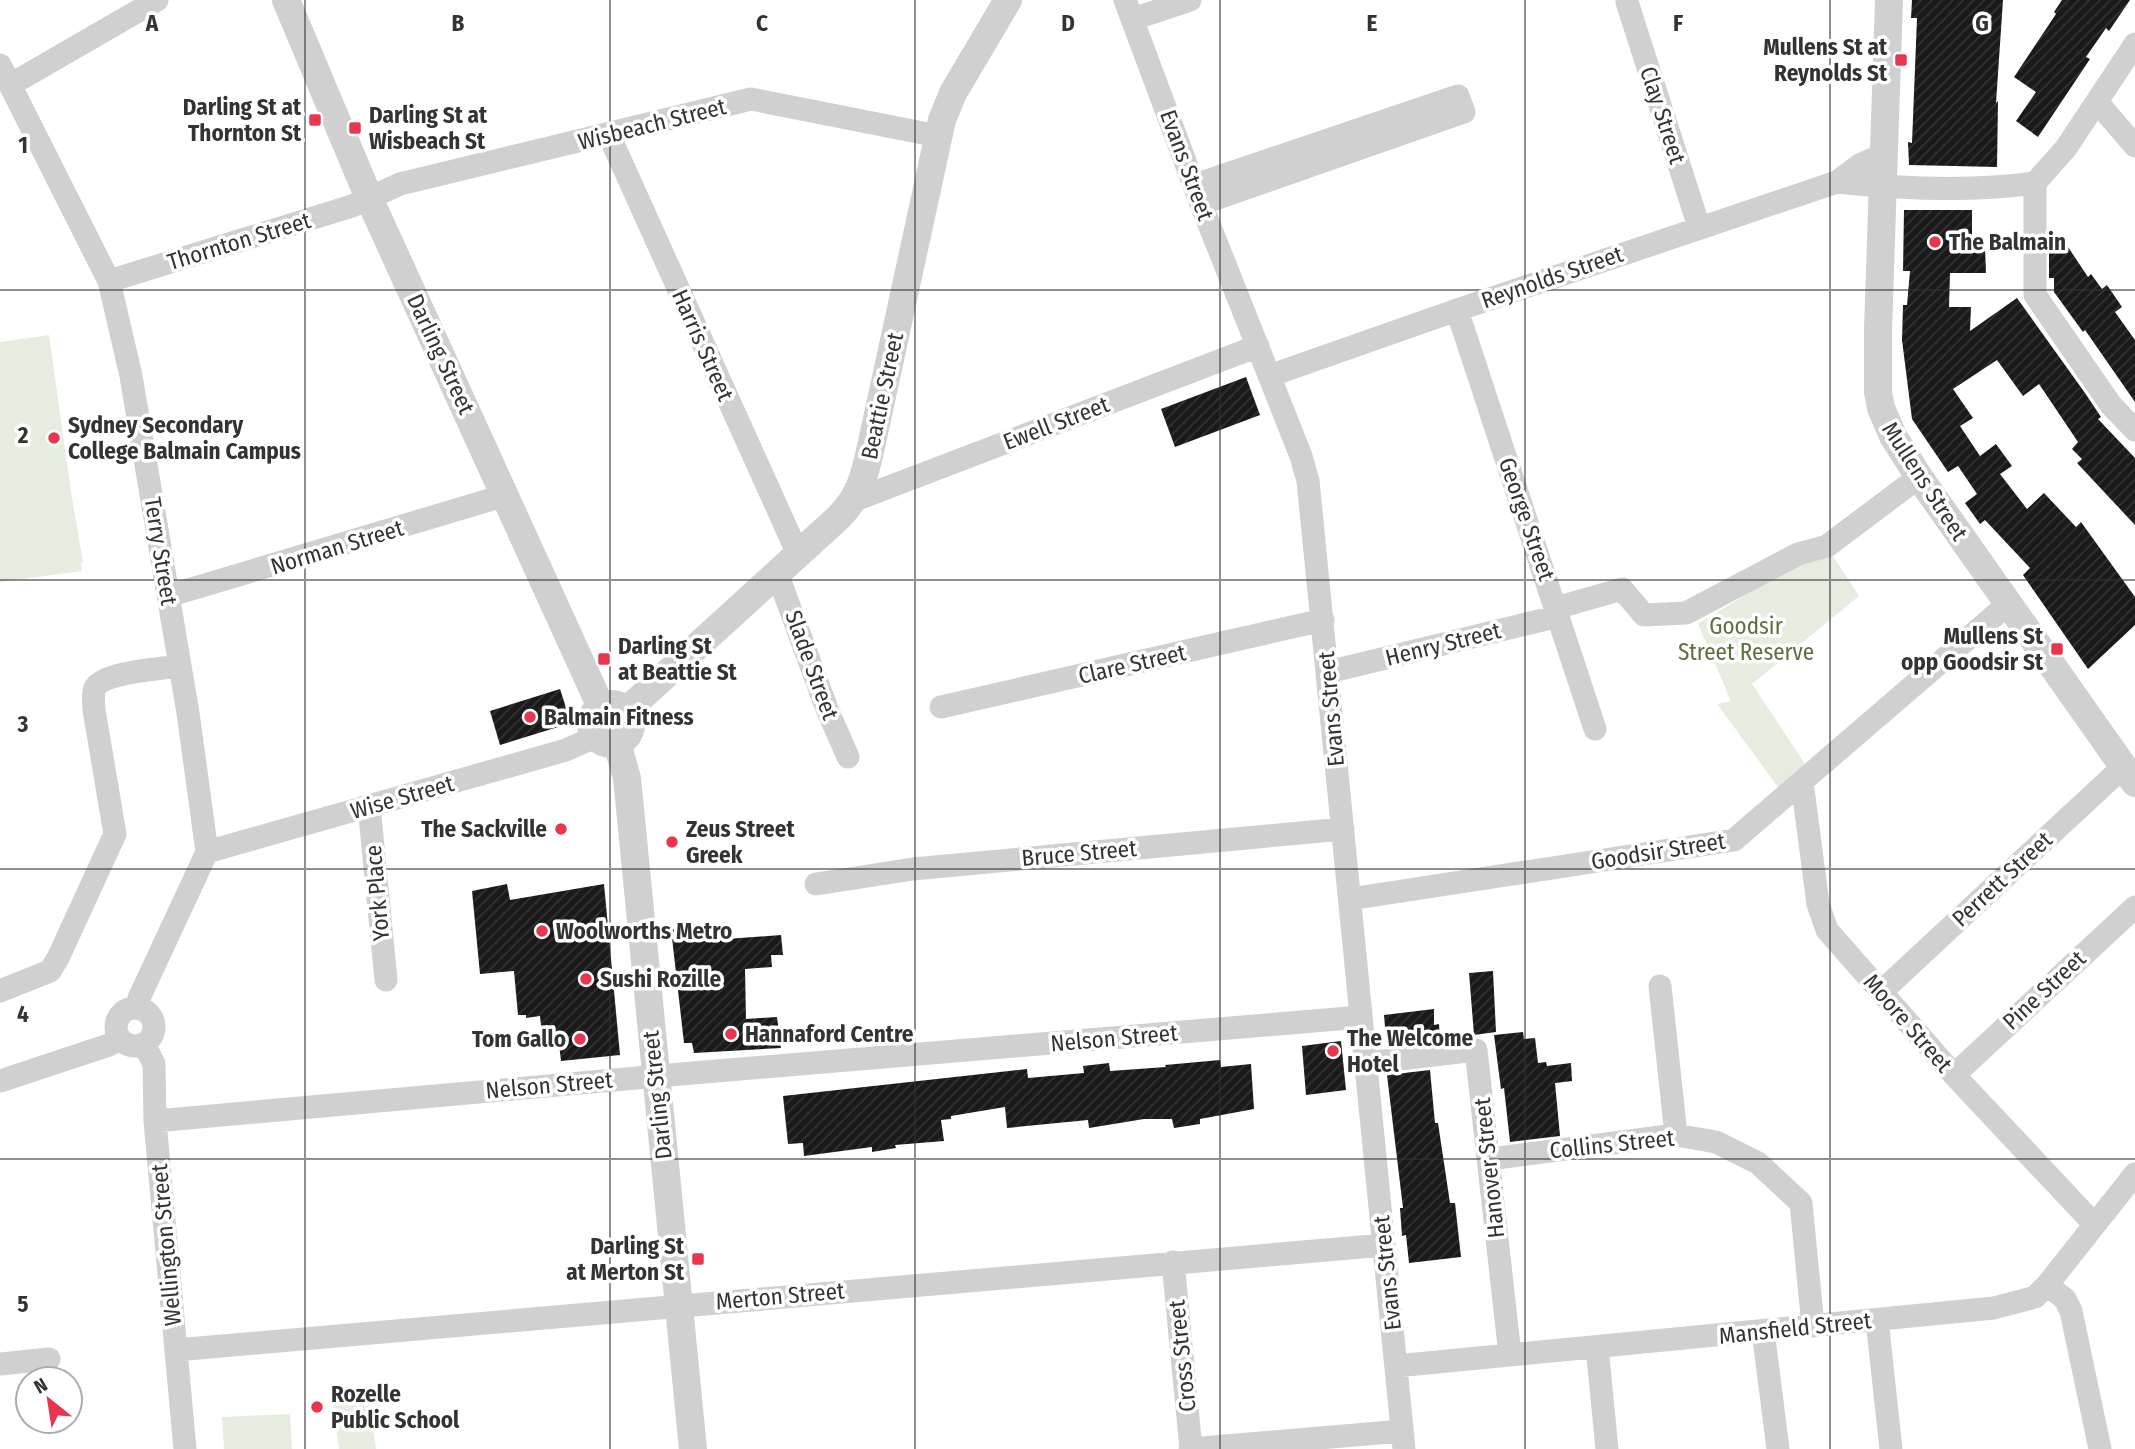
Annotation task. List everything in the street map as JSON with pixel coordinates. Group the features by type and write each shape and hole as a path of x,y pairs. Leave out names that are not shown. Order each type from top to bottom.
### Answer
{"street":[{"path":"5,75 157,0"},
{"name":"Darling Street","path":"286,0 369,198 506,495 614,709"},
{"name":"Beattie Street","path":"614,709 787,564 855,500 872,442 938,136 953,93 1007,0"},
{"path":"1129,10 1190,0"},
{"name":"Mullens Street","path":"1889,0 1878,330 1878,392 1881,408 1892,436 1919,477 2129,774"},
{"name":"Clay Street","path":"1628,2 1699,227"},
{"name":"Evans Street","path":"1129,10 1308,481 1403,1440"},
{"path":"2135,44 2066,148 2035,183 2035,295 2111,405 2135,430"},
{"name":"Terry Street","path":"5,75 109,281 131,376 188,713 206,852"},
{"name":"Wisbeach Street","path":"369,198 400,184 751,99 938,136"},
{"path":"2097,102 2135,146"},
{"name":"Harris Street","path":"609,135 787,564"},
{"path":"1198,195 1336,147"},
{"name":"Reynolds Street","path":"1269,376 1837,182 1861,164 1885,154"},
{"name":"Reynolds Street","path":"1837,182 1884,186 2005,188 2035,183"},
{"name":"Thornton Street","path":"109,281 352,206 369,198"},
{"name":"George Street","path":"1457,310 1595,729"},
{"name":"Ewell Street","path":"855,500 1258,346"},
{"name":"Henry Street","path":"1328,672 1558,612 1622,589 1644,615 1686,613 1798,554 1827,546 1919,477"},
{"name":"Norman Street","path":"168,596 506,495"},
{"name":"Slade Street","path":"787,564 827,709 848,757"},
{"name":"Goodsir Street","path":"1350,899 1734,840 2008,604"},
{"name":"Clare Street","path":"941,708 1323,620"},
{"path":"0,991 50,971 115,834 93,697 95,688 108,678 179,666"},
{"path":"606,740 628,735 630,729 629,716 614,709"},
{"name":"Darling Street","path":"606,740 627,778 693,1449"},
{"name":"Wise Street","path":"206,852 606,740"},
{"name":"Perrett Street","path":"1881,992 2129,774"},
{"name":"Moore Street","path":"1802,782 1818,904 1827,930 1954,1075 2094,1224"},
{"name":"York Place","path":"369,806 386,980"},
{"name":"Bruce Street","path":"816,884 913,869 1343,829"},
{"path":"138,1008 139,998 206,852"},
{"name":"Pine Street","path":"1954,1075 2135,907"},
{"path":"1660,986 1676,1135"},
{"path":"138,1008 148,1014 154,1024 152,1035 144,1044 131,1046 120,1040 115,1027 120,1015 138,1008"},
{"name":"Nelson Street","path":"155,1121 1361,1017"},
{"path":"0,1081 120,1040"},
{"name":"Wellington Street","path":"144,1044 154,1064 155,1121 185,1449"},
{"name":"Hanover Street","path":"1366,1063 1476,1050 1510,1355"},
{"name":"Collins Street","path":"1489,1159 1676,1135 1716,1142 1758,1163 1801,1203 1813,1326"},
{"name":"Mansfield Street","path":"1396,1366 1994,1308 2035,1297 2135,1174"},
{"name":"Merton Street","path":"176,1350 1384,1245"},
{"name":"Cross Street","path":"1173,1262 1191,1449"},
{"path":"2047,1285 2065,1299 2071,1311 2100,1449"},
{"path":"1877,1320 1891,1449"},
{"path":"1763,1331 1778,1449"},
{"path":"1597,1346 1608,1449"},
{"path":"0,1364 49,1359"},
{"path":"1191,1449 1403,1440"}],"green space":[{"path":"49,335 83,562 82,571 0,582 0,342"},
{"name":"Goodsir Street Reserve","path":"1830,552 1859,596 1752,684 1809,770 1781,791 1717,704 1731,701 1698,624 1806,558"},
{"path":"368,1391 376,1449 339,1449 332,1396"},
{"path":"290,1414 292,1449 224,1449 222,1417"}],"building":[{"path":"1912,0 2003,0 1996,103 1998,101 1997,167 1909,165 1908,142 1912,143 1917,18 1911,18"},
{"path":"2062,0 2130,0 2109,31 2106,28 2086,57 2090,59 2038,137 2016,121 2036,92 2014,77 2056,14 2054,12"},
{"path":"1904,210 1972,210 1972,246 1985,247 1986,273 1950,273 1949,307 1971,307 1970,331 2017,298 2085,393 2101,417 2098,419 2135,458 2135,525 2077,463 2082,459 2072,449 2078,442 2039,384 2023,396 1997,360 1953,389 1973,418 1960,426 1980,456 1996,444 2012,466 2000,474 2027,509 2044,493 2076,527 2081,522 2135,597 2135,625 2088,669 2023,575 2030,568 1985,520 1980,524 1965,503 1977,494 1958,466 1948,472 1912,419 1902,340 1903,305 1907,305 1910,271 1903,271"},
{"path":"2049,246 2068,247 2088,277 2091,274 2102,289 2107,285 2122,307 2115,312 2135,340 2135,402 2085,330 2083,332 2054,292 2054,278 2049,278"},
{"path":"1246,377 1260,415 1175,447 1161,409"},
{"name":"Balmain Fitness","path":"560,689 571,723 500,745 490,711"},
{"path":"507,884 510,900 604,884 620,1055 561,1061 559,1044 543,1045 540,1016 526,1018 526,1015 518,1015 514,971 480,974 472,891"},
{"path":"697,926 699,941 781,935 783,955 771,955 772,967 745,969 746,1019 777,1017 781,1048 694,1053 692,1043 684,1043 671,929"},
{"path":"1493,971 1496,1032 1474,1035 1469,973"},
{"path":"1434,1009 1434,1025 1439,1024 1440,1040 1392,1046 1386,1038 1384,1015"},
{"path":"1523,1032 1524,1039 1535,1038 1538,1063 1546,1062 1547,1066 1571,1063 1572,1081 1555,1083 1560,1136 1510,1142 1494,1035"},
{"path":"1341,1041 1346,1090 1306,1095 1302,1046"},
{"path":"1220,1060 1221,1067 1251,1064 1254,1109 1200,1119 1200,1124 1174,1128 1172,1119 1144,1119 1089,1128 1088,1120 1007,1128 1005,1107 941,1120 944,1141 895,1145 896,1148 872,1152 872,1147 804,1156 803,1143 788,1144 783,1096 1027,1069 1028,1078 1084,1073 1083,1066 1109,1063 1110,1071"},
{"path":"1430,1070 1435,1123 1438,1123 1450,1203 1455,1203 1461,1257 1409,1263 1406,1235 1402,1236 1400,1208 1403,1208 1387,1075"}],"place":[{"name":"Mullens St at Reynolds St","path":"1901,60"},
{"name":"Darling St at Thornton St","path":"315,120"},
{"name":"Darling St at Wisbeach St","path":"355,128"},
{"name":"The Balmain","path":"1935,242"},
{"name":"Sydney Secondary College Balmain Campus","path":"54,438"},
{"name":"Mullens St opp Goodsir St","path":"2057,649"},
{"name":"Darling St at Beattie St","path":"604,659"},
{"name":"Balmain Fitness","path":"530,717"},
{"name":"The Sackville","path":"561,829"},
{"name":"Zeus Street Greek","path":"672,842"},
{"name":"Woolworths Metro","path":"542,931"},
{"name":"Sushi Rozille","path":"586,979"},
{"name":"Hannaford Centre","path":"731,1034"},
{"name":"Tom Gallo","path":"580,1039"},
{"name":"The Welcome Hotel","path":"1333,1051"},
{"name":"Darling St at Merton St","path":"698,1259"},
{"name":"Rozelle Public School","path":"317,1407"}]}
